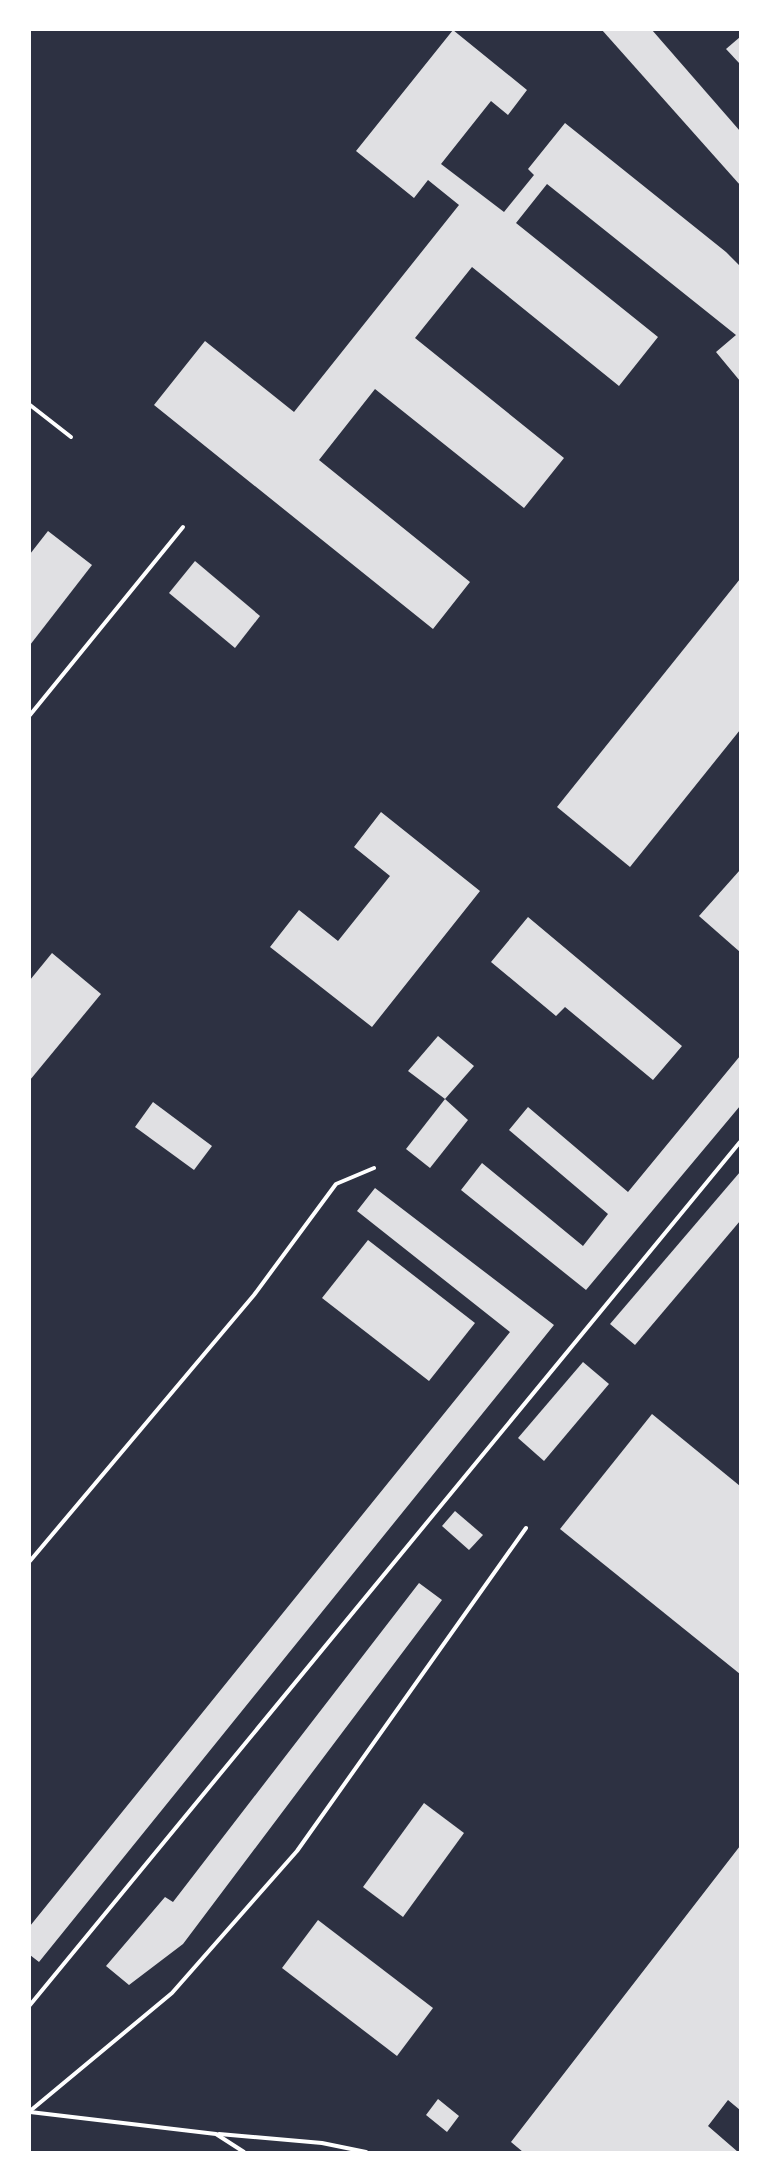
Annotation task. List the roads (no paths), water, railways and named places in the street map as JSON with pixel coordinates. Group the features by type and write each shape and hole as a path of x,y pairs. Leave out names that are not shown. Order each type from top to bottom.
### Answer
{"lane":[{"path":"30,405 71,437"},
{"path":"30,715 183,528"},
{"path":"30,2005 740,1142"},
{"path":"30,1561 254,1295 336,1184 374,1168"},
{"path":"30,2111 172,1993 297,1851 526,1528"},
{"path":"30,2111 216,2134 322,2143 366,2152"},
{"path":"216,2134 244,2152"}]}
